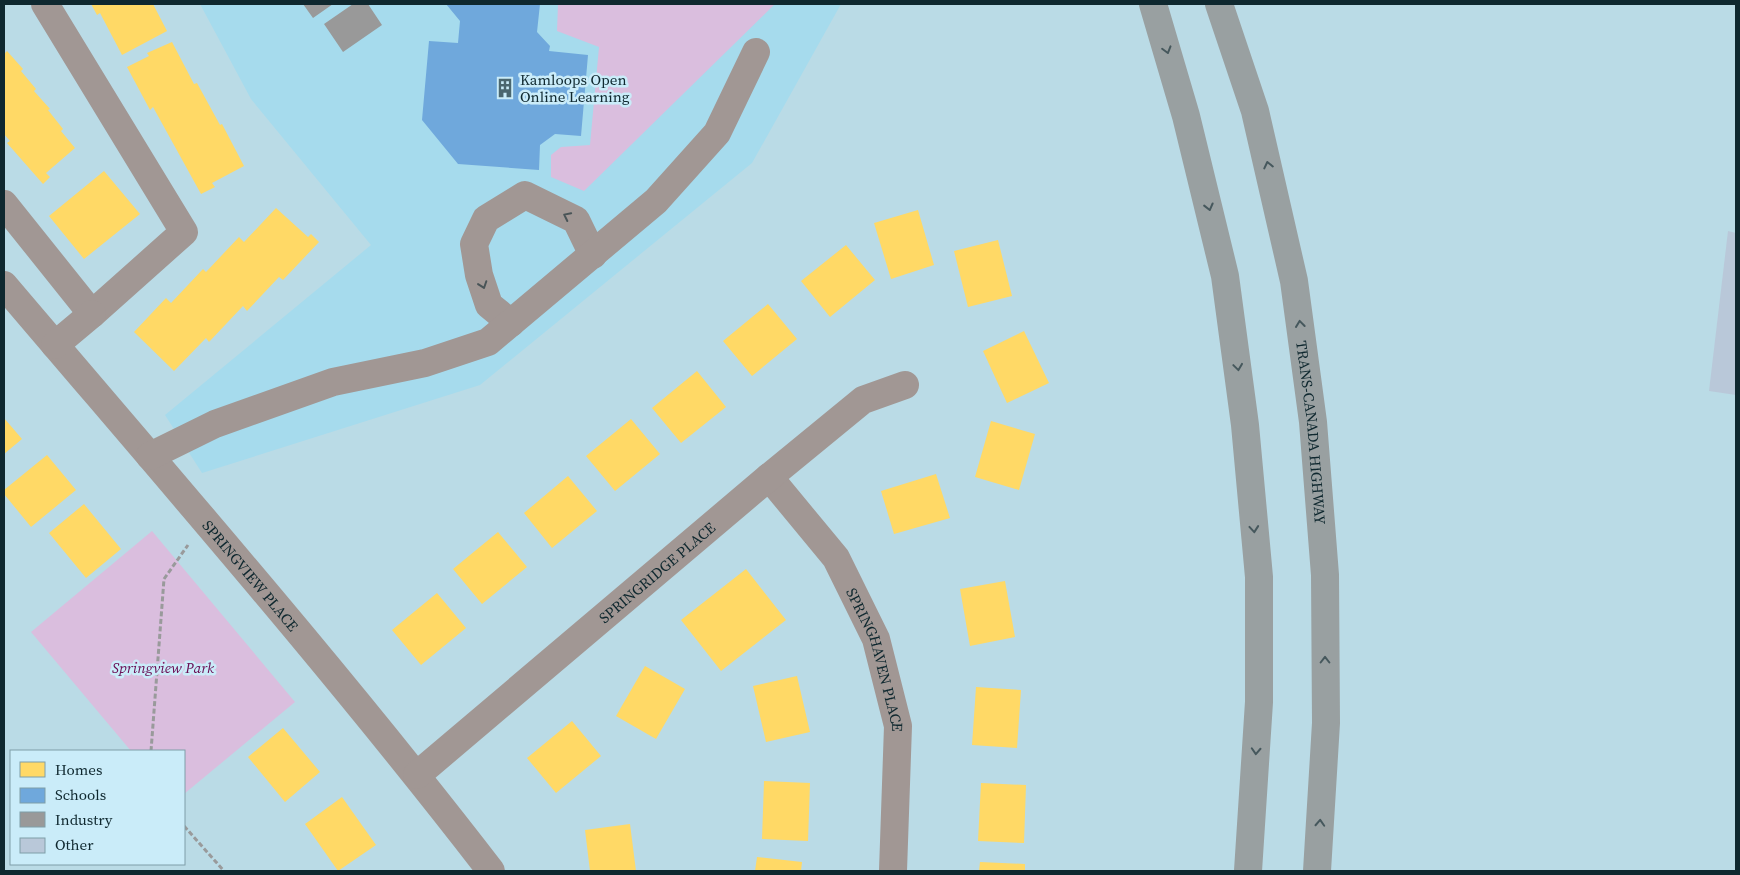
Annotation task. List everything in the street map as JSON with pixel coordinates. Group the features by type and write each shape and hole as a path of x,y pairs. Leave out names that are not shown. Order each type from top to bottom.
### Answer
{"highway":[{"path":"1153,4 1186,116 1226,276 1245,425 1259,577 1259,702 1248,867"},
{"name":"TRANS-CANADA HIGHWAY","path":"1219,4 1255,111 1294,281 1313,422 1325,575 1326,722 1317,871"}],"street":[{"path":"45,4 184,232 55,345"},
{"path":"150,456 215,424 333,382 426,362 488,342 594,255 656,201 717,133 756,52"},
{"path":"511,323 489,305 479,275 474,244 486,219 525,195 576,220 594,255"},
{"path":"4,204 92,314"},
{"name":"SPRINGVIEW PLACE","path":"4,285 417,775 491,871"},
{"name":"SPRINGRIDGE PLACE","path":"417,775 769,477 863,400 905,385"},
{"name":"SPRINGHAVEN PLACE","path":"769,477 836,558 876,639 898,726 892,871"}],"path":[{"path":"151,750 164,579 189,544"},
{"path":"185,827 224,871"}],"shaded area":[{"path":"200,4 841,4 752,163 480,385 202,473 165,415 371,245 251,99"}],"green space":[{"path":"558,4 775,4 584,191 551,177 551,155 561,147 590,145 599,47 557,31"},
{"name":"Springview Park","path":"152,531 295,702 185,793 185,750 130,750 31,632"}],"building: Homes":[{"path":"91,4 153,4 167,31 122,55 100,13 97,15"},
{"path":"172,42 194,84 197,83 220,125 222,124 244,166 212,183 215,187 201,194 153,107 150,110 127,67 149,56 147,53"},
{"path":"7,51 23,69 21,71 36,89 34,91 50,109 48,110 63,129 61,131 75,148 46,173 50,177 43,184 7,143 10,141 4,134 4,54"},
{"path":"104,171 140,214 84,259 49,216"},
{"path":"276,208 308,237 311,234 319,242 283,280 279,277 247,311 243,306 209,342 206,338 174,371 134,332 166,298 171,303 203,269 206,272 239,237 244,242"},
{"path":"918,210 934,265 891,279 874,223"},
{"path":"998,240 1012,296 968,307 954,251"},
{"path":"846,245 875,280 830,317 801,281"},
{"path":"768,304 797,339 752,376 723,341"},
{"path":"1024,331 1049,383 1007,403 983,351"},
{"path":"697,371 726,407 681,443 652,408"},
{"path":"4,418 22,439 4,454"},
{"path":"631,419 660,454 615,491 586,456"},
{"path":"991,421 1035,434 1019,490 975,477"},
{"path":"47,455 76,490 31,527 4,494 4,490"},
{"path":"936,474 950,518 894,534 881,491"},
{"path":"568,476 597,511 552,548 524,513"},
{"path":"84,504 121,549 86,578 49,533"},
{"path":"498,532 527,567 482,604 453,569"},
{"path":"746,569 786,620 721,671 681,620"},
{"path":"1005,581 1015,637 970,646 960,589"},
{"path":"437,593 466,628 421,665 392,630"},
{"path":"645,666 685,689 656,739 616,716"},
{"path":"797,676 810,732 766,742 753,686"},
{"path":"976,687 1021,690 1017,748 972,745"},
{"path":"572,721 601,756 556,793 527,758"},
{"path":"283,728 320,772 285,802 248,757"},
{"path":"764,781 810,783 808,841 762,839"},
{"path":"981,783 1026,785 1024,843 978,841"},
{"path":"342,797 376,845 338,871 305,824"},
{"path":"630,824 636,871 590,871 585,830"},
{"path":"757,857 802,862 801,871 755,871"},
{"path":"980,862 1025,864 1025,871 979,871"}],"building: Schools":[{"name":"Kamloops Open Online Learning","path":"446,4 540,4 537,32 550,46 549,51 588,55 581,136 555,134 540,145 539,170 458,164 422,120 429,41 458,43 460,21"}],"building: Industry":[{"path":"303,4 333,4 313,18"},
{"path":"353,4 368,4 382,25 343,52 324,24"}],"building: Other":[{"path":"1728,231 1736,233 1736,395 1709,391"}],"place":[{"name":"Kamloops Open Online Learning","path":"505,88"}]}
